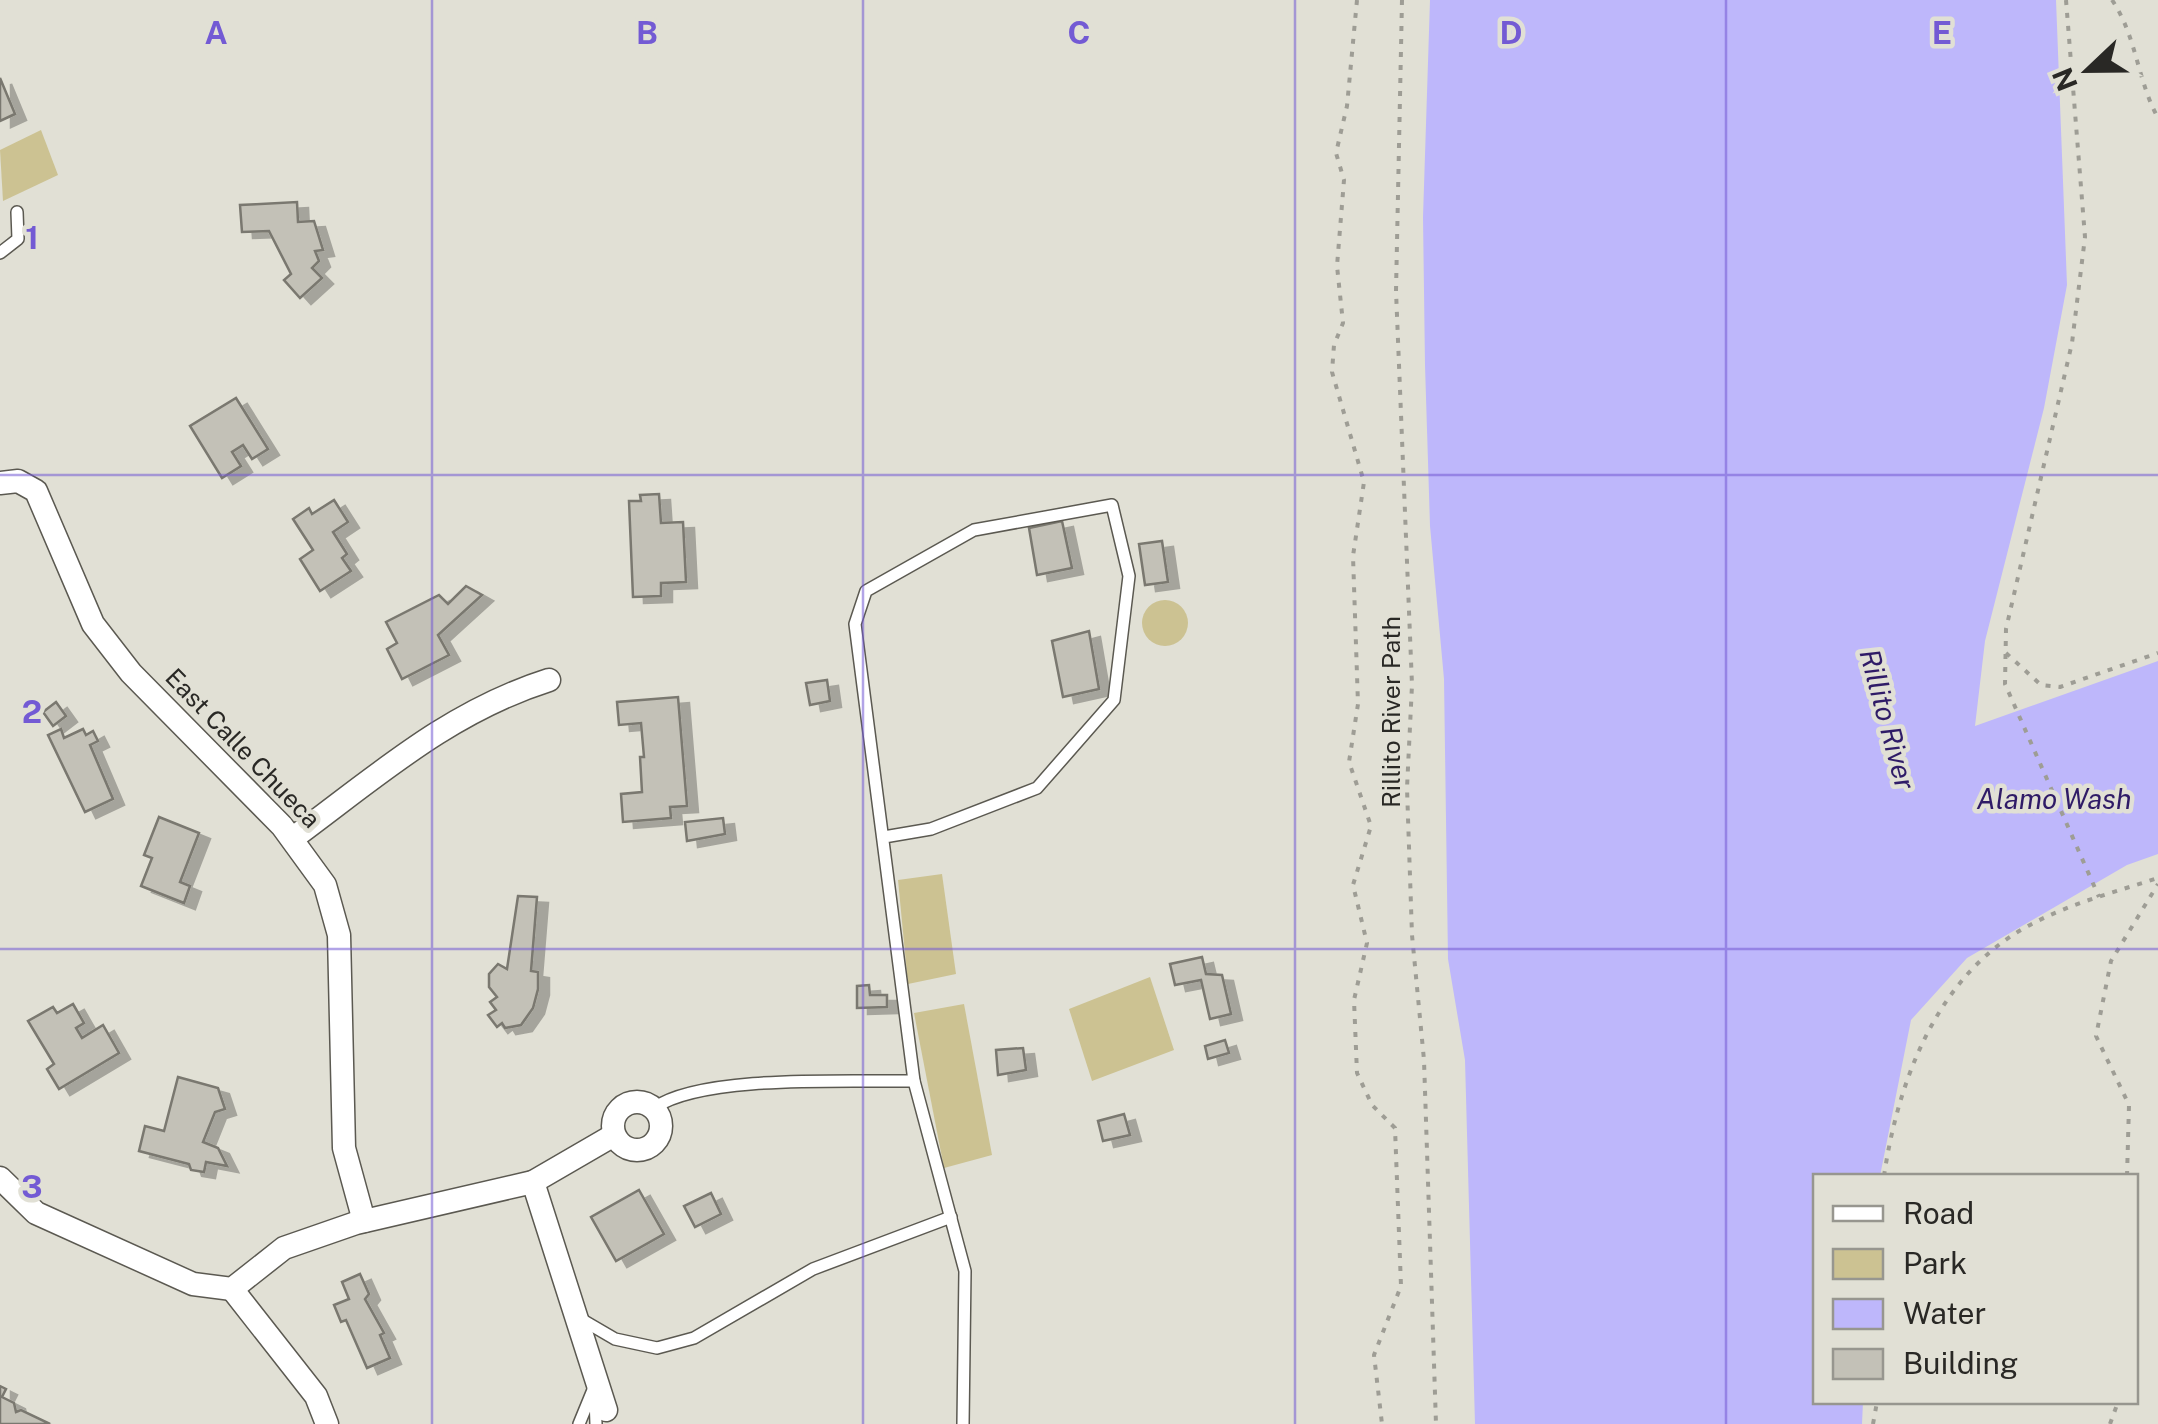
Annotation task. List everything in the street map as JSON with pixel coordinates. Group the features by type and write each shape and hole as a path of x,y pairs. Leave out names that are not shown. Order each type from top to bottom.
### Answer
{"street":[{"name":"East Calle Chueca","path":"0,483 18,481 36,491 93,624 131,673 293,838 326,885 339,936 344,1148 364,1222"},
{"path":"293,838 406,750 515,691 549,680"},
{"path":"640,1102 654,1108 661,1130 654,1144 632,1149 614,1135 614,1118 624,1105 640,1102"},
{"path":"232,1289 284,1248 364,1222 534,1182 614,1135"},
{"path":"0,1178 36,1214 193,1284 232,1289 316,1396 327,1424"},
{"path":"534,1182 596,1382 601,1417"}],"lane":[{"path":"0,253 18,239 17,212"},
{"path":"884,837 931,828 1037,788 1114,700 1129,576 1112,505 974,530 866,591 855,624 914,1081 965,1271 963,1424"},
{"path":"654,1108 668,1098 761,1084 914,1081"},
{"path":"575,1316 616,1338 657,1348 694,1338 814,1269 951,1217"},
{"path":"579,1424 596,1382"}],"path":[{"path":"1357,0 1346,106 1336,153 1344,180 1337,266 1343,324 1334,345 1332,372 1364,482 1354,556 1358,704 1349,762 1371,826 1353,885 1367,943 1354,1000 1357,1074 1372,1105 1395,1128 1401,1286 1374,1355 1382,1424"},
{"name":"Rillito River Path","path":"1402,0 1396,256 1412,685 1407,788 1412,935 1424,1060 1436,1424"},
{"path":"2066,0 2085,236 2072,343 2006,630 2006,684 2099,897"},
{"path":"2112,0 2127,22 2142,86 2158,118"},
{"path":"2006,652 2041,685 2060,687 2158,653"},
{"path":"1884,1174 1912,1061 1946,1002 1983,960 2027,926 2099,897 2158,881"},
{"path":"2127,1174 2129,1105 2096,1036 2111,961 2158,881"}],"green space":[{"path":"41,130 58,175 3,201 0,150"},
{"path":"1165,600 1181,607 1188,623 1181,639 1165,646 1149,639 1142,623 1149,607"},
{"path":"942,874 956,974 908,984 898,880"},
{"path":"1150,977 1174,1050 1092,1081 1069,1009"},
{"path":"964,1004 992,1155 944,1168 914,1013"}],"water":[{"path":"1430,0 2056,0 2067,285 2044,408 1985,641 1975,726 2158,661 2158,854 2127,865 1967,958 1911,1020 1880,1174 1813,1174 1813,1404 1863,1404 1862,1424 1475,1424 1465,1060 1448,959 1444,679 1430,526 1423,217"}],"building":[{"path":"0,78 15,114 0,121"},
{"path":"297,202 298,222 314,221 323,250 315,251 319,261 312,268 322,278 300,298 284,280 291,274 269,231 242,232 240,205"},
{"path":"236,398 268,449 252,459 243,445 232,452 241,466 222,478 190,426"},
{"path":"659,494 661,523 683,522 686,582 661,583 661,596 633,597 629,501 641,501 640,495"},
{"path":"334,500 348,522 333,532 347,554 342,558 351,571 320,591 300,559 313,550 293,519 309,508 312,514"},
{"path":"1062,521 1072,568 1037,575 1029,528"},
{"path":"1162,541 1168,582 1145,585 1139,544"},
{"path":"466,586 482,595 438,635 449,655 402,679 387,649 397,643 386,622 439,595 448,604"},
{"path":"1089,631 1099,689 1063,697 1052,641"},
{"path":"827,680 830,701 810,705 806,683"},
{"path":"678,697 687,806 670,807 671,818 623,822 621,794 642,792 640,757 644,757 641,723 619,725 617,702"},
{"path":"56,702 66,716 53,726 43,712"},
{"path":"61,729 64,738 83,729 86,735 93,731 98,741 90,745 113,799 85,812 48,735"},
{"path":"159,817 199,833 180,882 190,886 184,903 141,886 152,858 144,855"},
{"path":"723,818 725,834 687,841 685,822"},
{"path":"518,896 537,897 531,971 538,972 538,989 533,1008 521,1025 505,1028 502,1023 497,1027 488,1015 496,1010 490,1002 497,997 489,987 489,974 498,964 507,969"},
{"path":"1202,957 1206,974 1222,975 1231,1014 1210,1019 1201,980 1175,985 1170,964"},
{"path":"869,985 870,995 887,995 887,1007 857,1008 857,986"},
{"path":"73,1004 84,1023 76,1028 82,1038 103,1025 119,1053 59,1089 47,1069 54,1064 28,1021 53,1007 57,1013"},
{"path":"1225,1040 1229,1053 1208,1059 1205,1046"},
{"path":"1023,1048 1026,1070 998,1075 996,1050"},
{"path":"178,1077 218,1088 225,1109 215,1112 203,1142 218,1148 227,1166 206,1162 204,1172 191,1170 189,1164 139,1151 145,1126 164,1131"},
{"path":"1124,1114 1130,1135 1103,1141 1098,1121"},
{"path":"639,1190 664,1234 616,1261 591,1217"},
{"path":"711,1193 721,1214 695,1227 684,1206"},
{"path":"360,1274 369,1294 365,1299 384,1333 380,1335 390,1358 367,1368 346,1320 341,1322 334,1305 349,1299 342,1282"},
{"path":"0,1386 6,1389 2,1397 14,1403 16,1412 21,1410 50,1424 0,1424"}],"water label":[{"name":"Rillito River","path":"1888,719"},
{"name":"Alamo Wash","path":"2054,798"}]}
